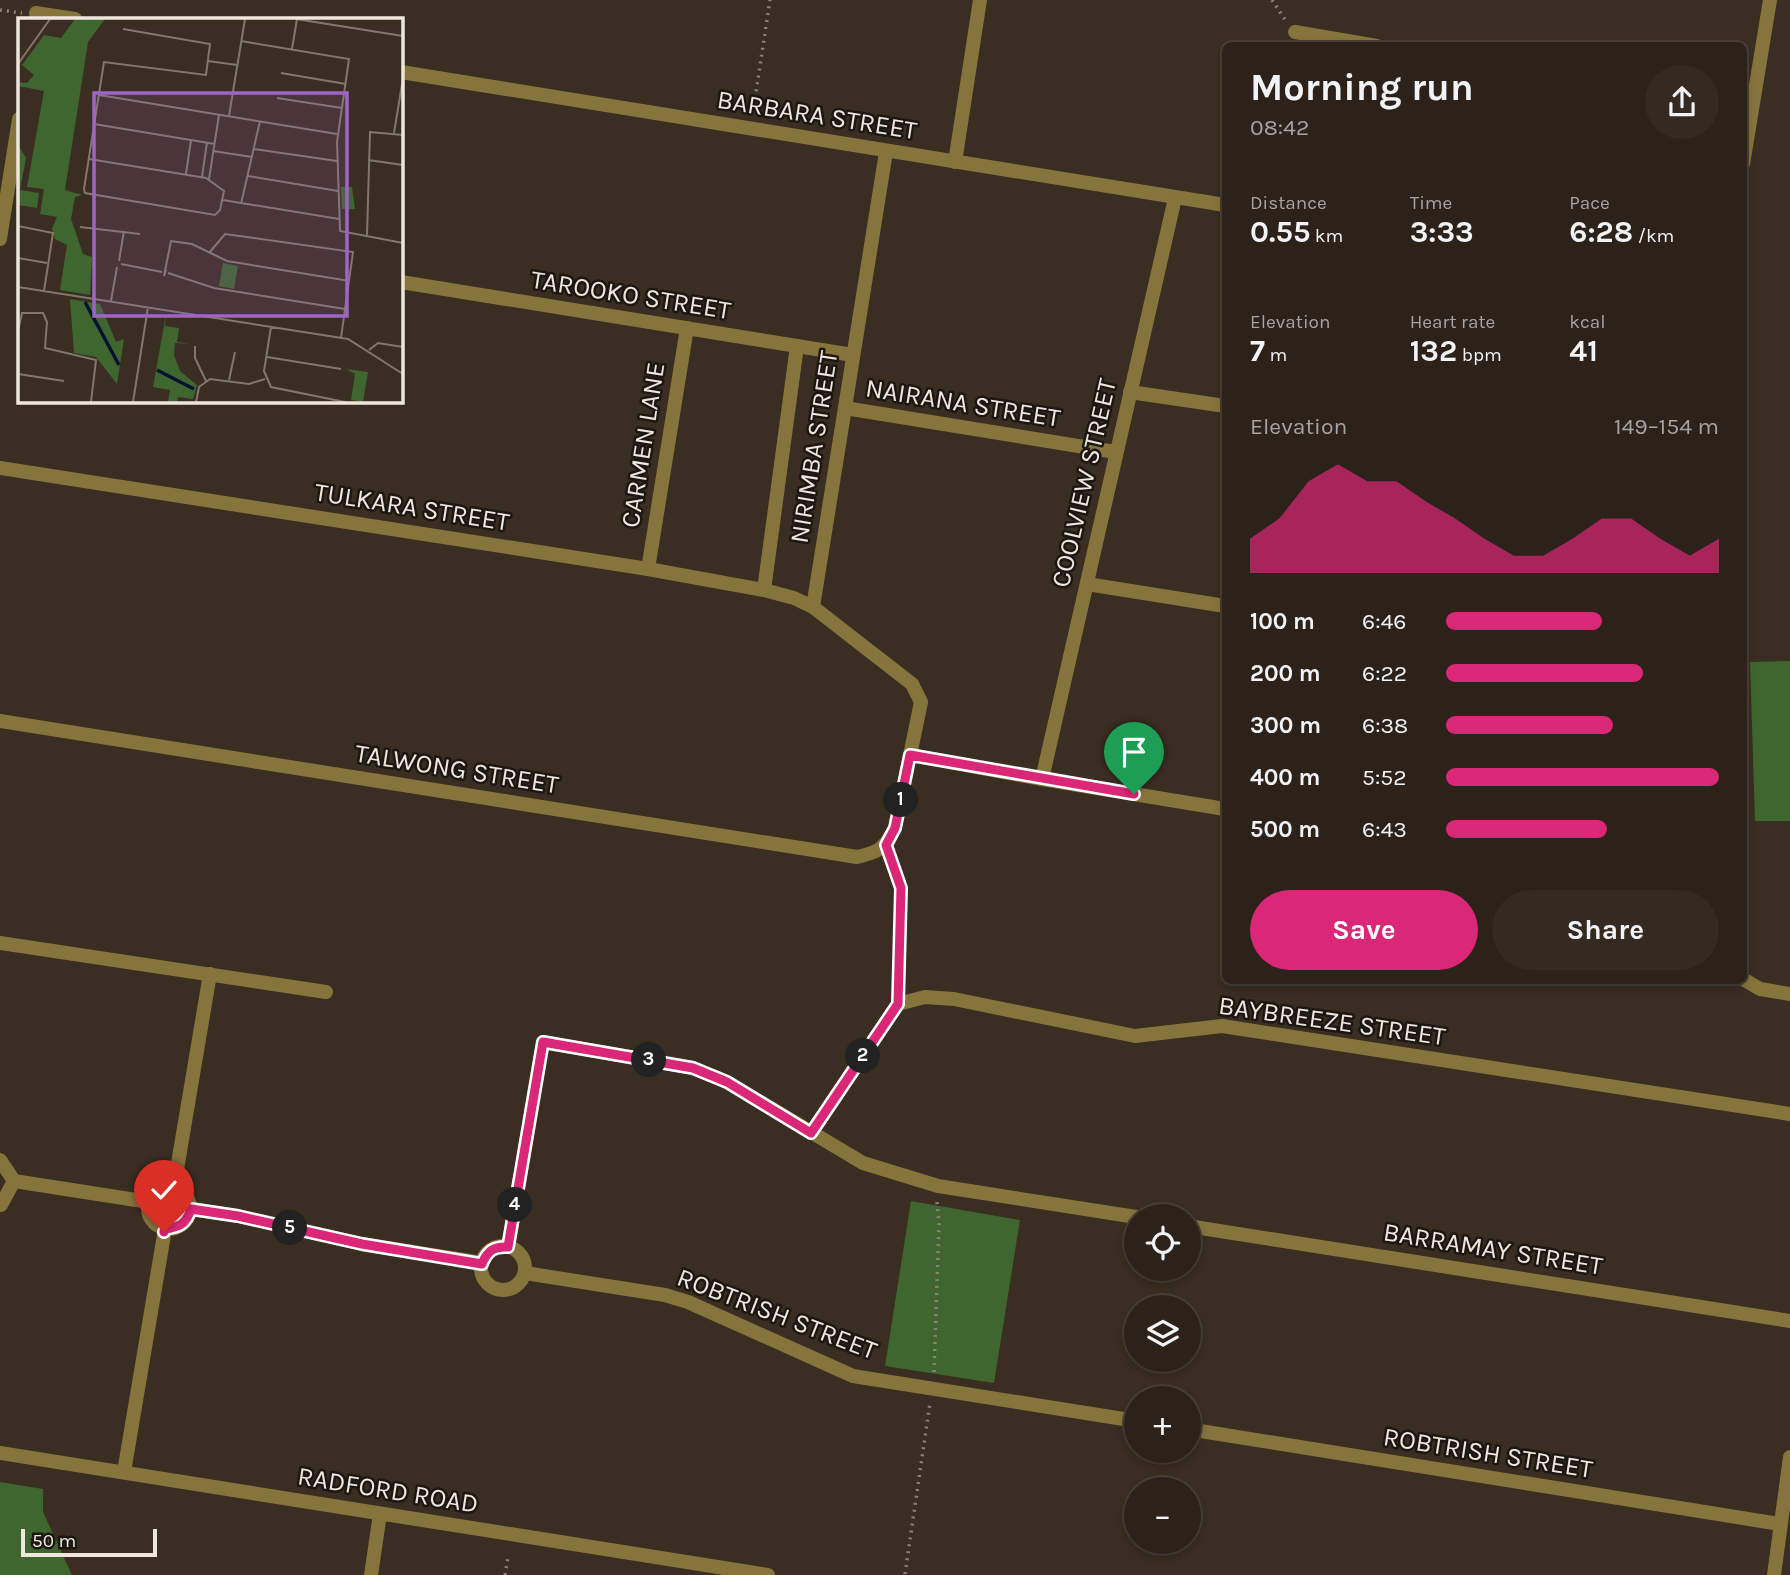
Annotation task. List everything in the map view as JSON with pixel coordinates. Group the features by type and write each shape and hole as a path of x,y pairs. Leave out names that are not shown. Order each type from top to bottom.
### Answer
{"street":[{"path":"955,162 980,0"},
{"path":"1748,106 1770,0"},
{"path":"37,11 70,18"},
{"path":"1295,32 1354,42"},
{"name":"BARBARA STREET","path":"402,72 1222,205"},
{"path":"0,239 18,125"},
{"name":"NIRIMBA STREET","path":"813,607 886,152"},
{"name":"COOLVIEW STREET","path":"1042,779 1175,198"},
{"path":"3,219 18,221"},
{"name":"TAROOKO STREET","path":"402,282 853,355"},
{"name":"CARMEN LANE","path":"648,569 687,328"},
{"name":"NIRIMBA STREET","path":"764,590 797,346"},
{"path":"1130,391 1222,406"},
{"name":"NAIRANA STREET","path":"845,408 1115,453"},
{"name":"TULKARA STREET","path":"0,468 648,569 764,590 794,598 813,607"},
{"path":"1087,583 1222,606"},
{"path":"813,607 912,684 921,702 895,828 886,845"},
{"name":"TALWONG STREET","path":"0,721 857,857 873,854 886,845"},
{"path":"910,755 1222,808"},
{"path":"0,943 326,992"},
{"path":"174,1187 210,974"},
{"path":"1747,982 1760,989 1790,994"},
{"name":"BAYBREEZE STREET","path":"898,1004 925,998 954,999 1135,1035 1222,1026 1790,1114"},
{"path":"811,1133 898,1004"},
{"path":"508,1247 543,1042 693,1068 727,1082 863,1163 938,1186 1124,1215"},
{"path":"0,1160 14,1181 149,1202"},
{"path":"1,1205 14,1181"},
{"path":"163,1187 174,1187 184,1191 191,1209 184,1224 165,1229 151,1219 149,1202 153,1193 163,1187"},
{"path":"191,1209 238,1216 362,1244 482,1264"},
{"name":"BARRAMAY STREET","path":"1201,1228 1790,1321"},
{"path":"124,1472 165,1229"},
{"path":"508,1247 522,1256 525,1273 515,1287 498,1289 485,1280 481,1272 482,1264 491,1250 508,1247"},
{"name":"ROBTRISH STREET","path":"525,1273 665,1295 688,1302 853,1376 1124,1419"},
{"name":"ROBTRISH STREET","path":"1201,1431 1780,1524"},
{"name":"RADFORD ROAD","path":"0,1453 768,1575"},
{"path":"1774,1575 1790,1457"},
{"path":"371,1575 380,1514"}],"path":[{"path":"751,129 770,0"},
{"path":"1272,0 1295,32"},
{"path":"0,10 37,11"},
{"path":"886,845 901,888 898,1004"},
{"path":"933,1379 938,1301 938,1186"},
{"path":"905,1574 930,1401"},
{"path":"505,1575 508,1557"}],"green space":[{"path":"1790,661 1790,821 1755,821 1750,662"},
{"path":"911,1201 1020,1220 994,1383 885,1366"},
{"path":"0,1482 43,1489 43,1512 72,1575 0,1575"}],"route":[{"path":"164,1232 165,1229 184,1224 191,1209 238,1216 393,1250 482,1264 491,1250 508,1247 543,1042 693,1068 727,1082 811,1133 898,1004 901,888 886,845 895,828 910,755 1134,794"}]}
